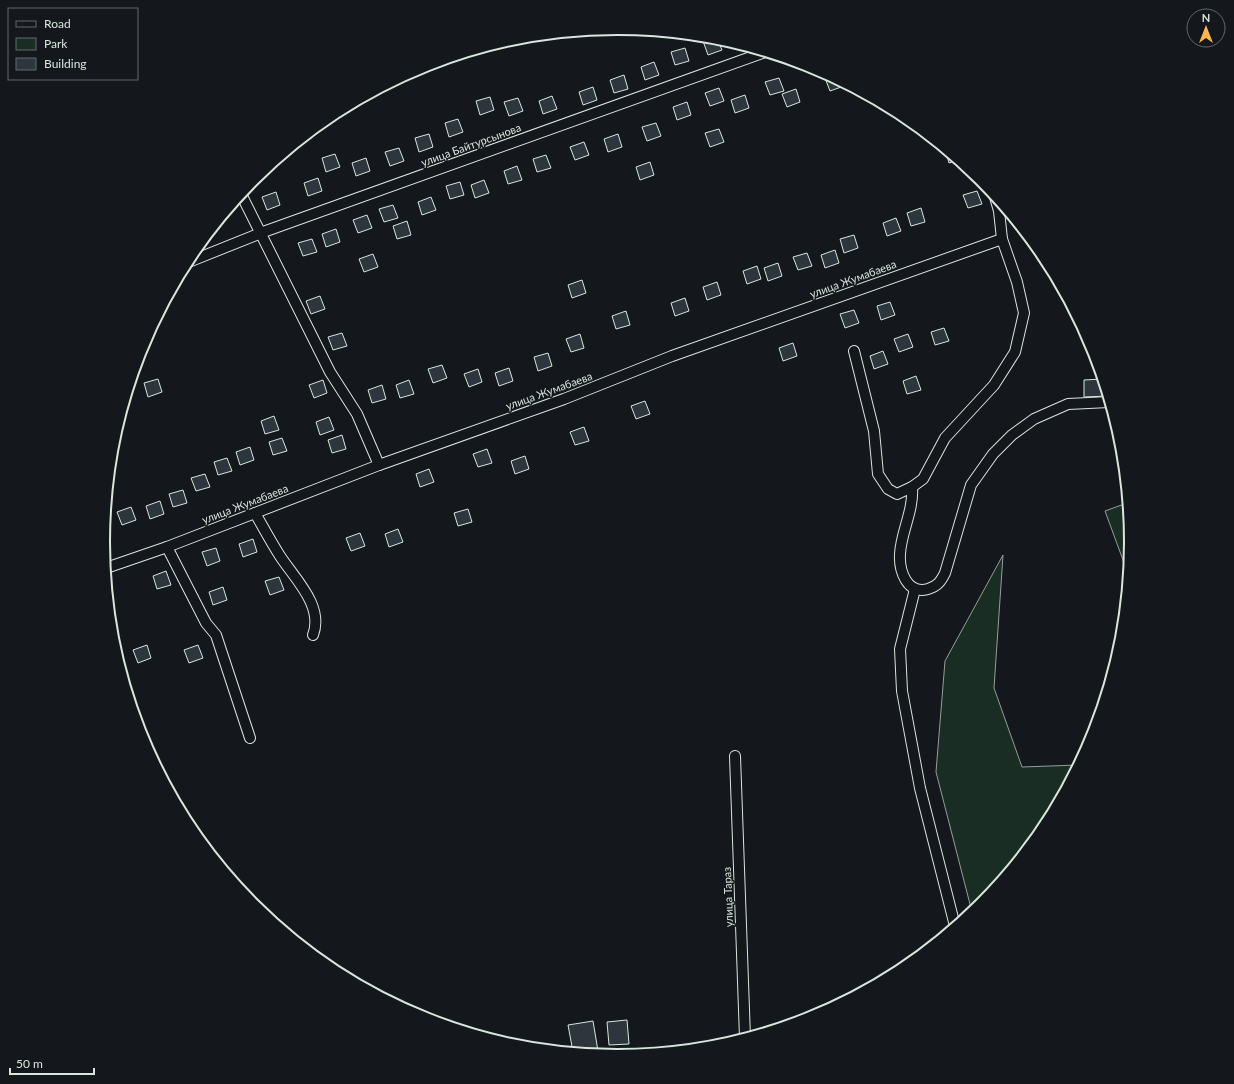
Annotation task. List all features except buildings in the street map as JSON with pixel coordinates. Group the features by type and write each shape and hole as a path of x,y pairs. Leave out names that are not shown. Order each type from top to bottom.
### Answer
{"street":[{"name":"улица Байтурсынова","path":"196,259 261,233 757,55"},
{"path":"244,199 330,372 357,414 379,465"},
{"path":"854,351 874,431 878,474 888,489 897,494 912,487 923,479 945,438 994,385 1016,352 1024,313 1017,282 1002,239 998,209"},
{"name":"улица Жумабаева","path":"111,566 167,547 379,465 564,399 672,356 1002,239"},
{"path":"912,487 913,497 900,554 905,581 914,589 927,590 939,584 945,573 971,485 993,454 1012,435 1034,419 1068,404 1104,402"},
{"path":"255,513 280,557 299,582 314,610 317,625 313,635"},
{"path":"167,547 206,623 216,635 250,738"},
{"path":"914,589 900,649 902,691 920,788 954,921"},
{"name":"улица Тараз","path":"735,756 745,1033"}],"green space":[{"path":"1123,505 1123,562 1123,560 1105,511"},
{"path":"1003,555 994,688 1022,767 1072,765 1039,824 1019,851 970,906 936,772 945,661"}]}
